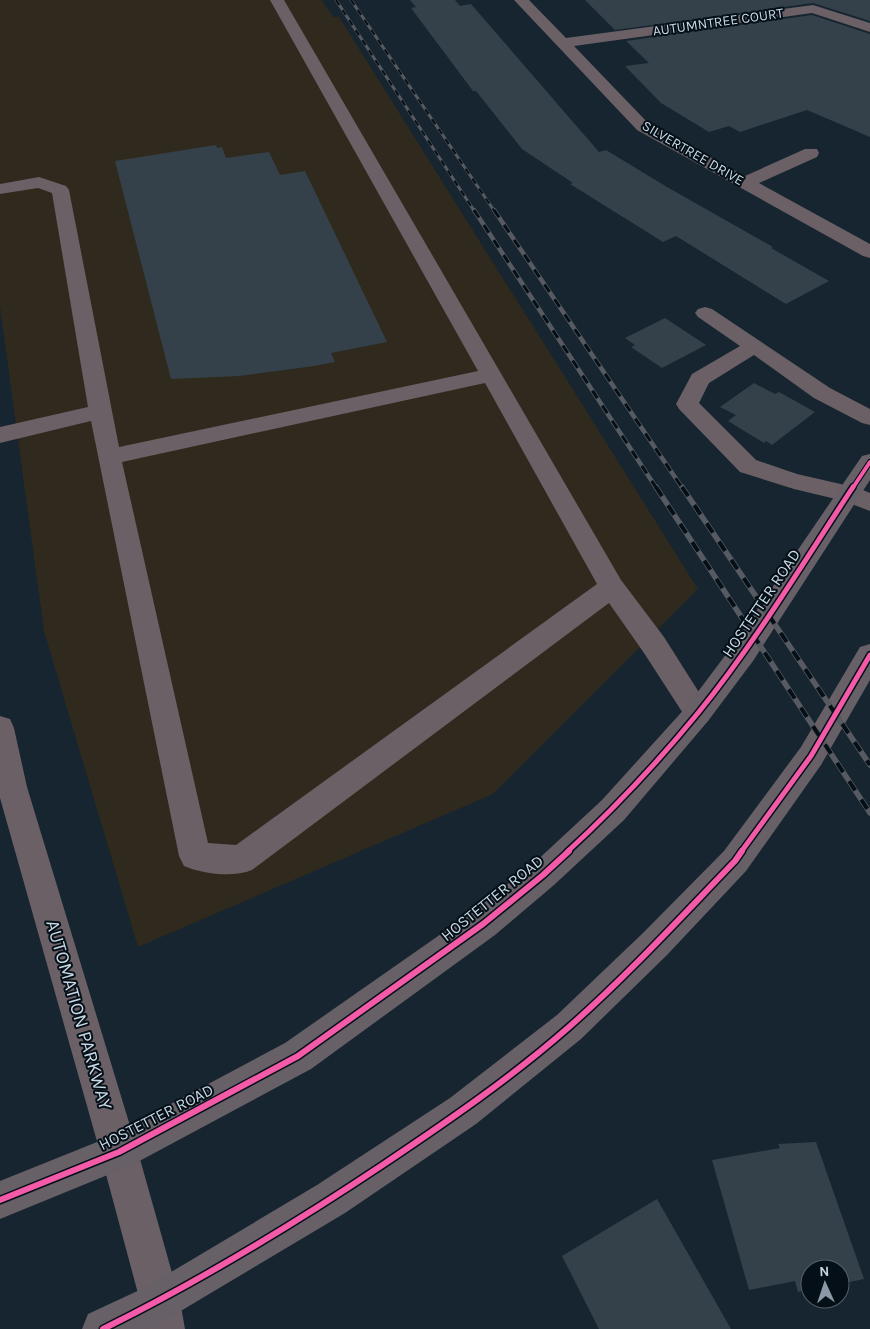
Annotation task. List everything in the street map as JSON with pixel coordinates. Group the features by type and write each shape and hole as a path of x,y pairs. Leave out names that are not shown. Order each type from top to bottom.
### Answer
{"main road":[{"name":"HOSTETTER ROAD","path":"0,1200 119,1152 298,1056 483,924 543,875 613,810 698,713 781,596 860,499 870,462"},
{"path":"103,1329 162,1315 463,1111 569,1027 655,944 734,861 811,756 870,655"}],"street":[{"path":"277,0 612,587 654,644 698,713"},
{"name":"SILVERTREE DRIVE","path":"521,0 643,127 870,252"},
{"name":"AUTUMNTREE COURT","path":"564,43 813,10 870,28"},
{"path":"745,183 811,153"},
{"path":"0,189 39,182 60,190 100,412 195,856 241,860 612,587"},
{"path":"704,313 822,393 870,418"},
{"path":"754,346 700,379 687,404 748,466 860,499"},
{"path":"110,457 491,375"},
{"path":"0,435 100,412"},
{"name":"AUTOMATION PARKWAY","path":"0,728 12,786 119,1152 162,1315"}],"shaded area":[{"path":"0,0 322,0 333,17 339,17 698,589 493,794 138,947 44,631 0,307"}],"building":[{"path":"410,0 455,0 460,6 471,4 599,152 606,150 829,281 786,304 676,236 663,242 570,184 573,183 522,149 476,91 473,91 411,8 416,7"},
{"path":"585,0 870,0 870,21 813,3 615,30"},
{"path":"812,15 870,34 870,137 807,110 740,132 729,126 709,132 661,103 625,66 649,63 626,41"},
{"path":"216,145 217,148 222,147 226,158 269,152 280,175 305,171 387,342 331,353 335,362 314,366 239,376 171,379 115,161"},
{"path":"665,318 706,345 662,368 631,347 635,345 625,338"},
{"path":"754,383 775,394 779,392 815,412 772,445 766,441 764,443 728,421 736,415 720,407"},
{"path":"816,1142 864,1279 850,1282 850,1259 800,1259 800,1292 798,1292 795,1281 749,1290 712,1160 780,1148 778,1144"},
{"path":"657,1199 731,1329 599,1329 562,1256"}],"railway":[{"path":"336,0 475,212"},
{"path":"351,0 495,212"},
{"path":"474,210 657,489"},
{"path":"494,210 683,489"},
{"path":"656,487 870,813"},
{"path":"682,487 870,765"}],"cycle path":[{"path":"0,1200 119,1152 298,1056 483,924 543,875 613,810 698,713 743,653 870,462"},
{"path":"103,1329 160,1301 331,1199 463,1111 569,1027 655,944 735,861 811,756 870,655"}]}
